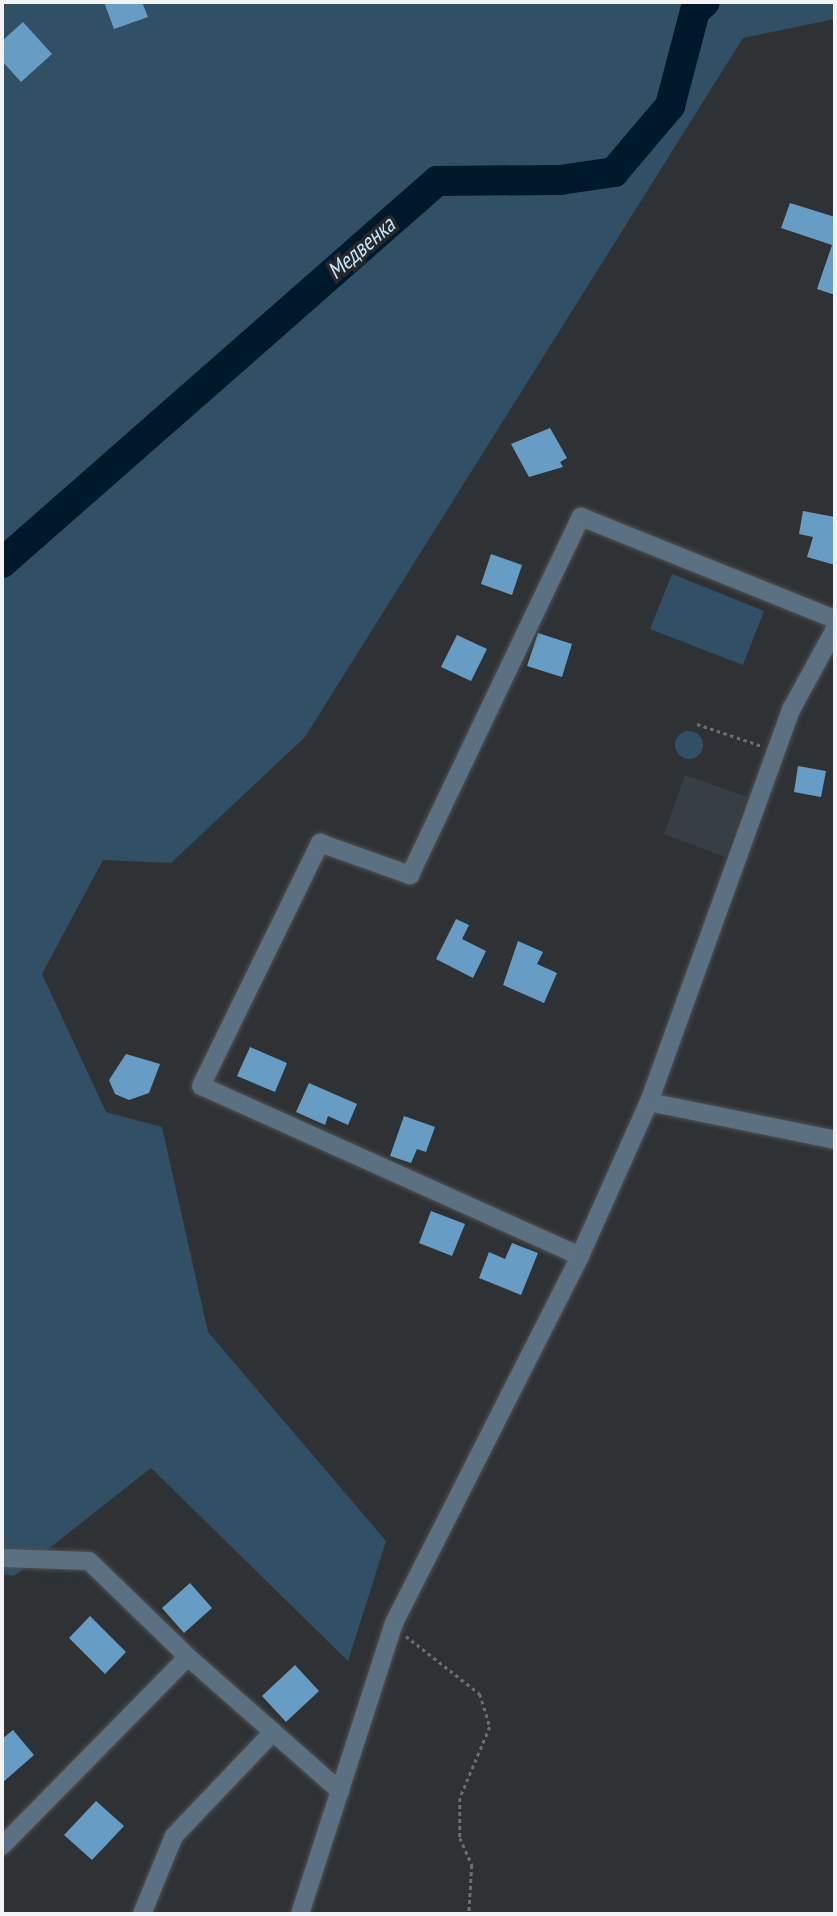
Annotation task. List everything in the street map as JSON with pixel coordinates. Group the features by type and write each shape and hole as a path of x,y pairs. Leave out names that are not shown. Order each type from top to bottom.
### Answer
{"street":[{"path":"580,1256 201,1086 320,843 411,875 581,517 835,619"},
{"path":"300,1914 394,1623 580,1256 649,1102 775,750 835,629"},
{"path":"649,1102 835,1140"},
{"path":"2,1558 89,1561 188,1657 340,1791"},
{"path":"2,1846 188,1657"},
{"path":"142,1914 174,1836 273,1732"}],"path":[{"path":"697,724 775,750"},
{"path":"394,1623 480,1694 490,1727 460,1798 460,1838 472,1865 469,1914"}],"shaded area":[{"path":"2,2 835,2 835,19 743,38 305,737 171,863 103,860 42,974 106,1112 162,1127 208,1332 386,1541 348,1661 151,1468 14,1576 2,1574"},
{"path":"672,574 764,611 743,665 650,629"},
{"path":"689,731 699,735 703,745 699,755 689,759 679,755 675,745 679,735"},
{"path":"685,775 747,797 725,857 664,834"}],"building":[{"path":"104,2 142,2 148,17 114,29"},
{"path":"23,22 52,54 21,82 2,61 2,41"},
{"path":"790,203 835,217 835,295 817,289 832,245 781,228"},
{"path":"550,428 567,458 560,462 563,467 529,477 511,444"},
{"path":"803,511 835,517 835,565 807,557 813,537 799,534"},
{"path":"491,554 522,565 512,595 481,584"},
{"path":"538,633 572,644 562,677 527,666"},
{"path":"457,635 487,649 471,681 441,667"},
{"path":"798,766 826,771 821,797 794,792"},
{"path":"456,919 469,925 462,939 486,951 473,978 436,959"},
{"path":"518,941 543,952 537,964 557,973 544,1003 503,985"},
{"path":"250,1047 287,1063 275,1092 237,1076"},
{"path":"126,1054 160,1064 149,1093 129,1100 115,1094 109,1080"},
{"path":"309,1083 357,1104 348,1125 328,1116 325,1125 296,1112"},
{"path":"404,1116 435,1127 426,1152 417,1149 411,1163 390,1156"},
{"path":"431,1211 465,1224 452,1256 419,1243"},
{"path":"512,1243 538,1253 521,1295 479,1278 489,1252 505,1259"},
{"path":"190,1583 212,1608 184,1633 162,1608"},
{"path":"90,1616 126,1652 105,1674 69,1638"},
{"path":"295,1665 319,1691 286,1722 262,1696"},
{"path":"13,1730 34,1755 2,1783 2,1739"},
{"path":"96,1801 124,1826 92,1860 64,1835"}],"waterway":[{"name":"Медвенка","path":"2,563 437,181 560,180 614,172 670,106 695,11 705,2"}]}
